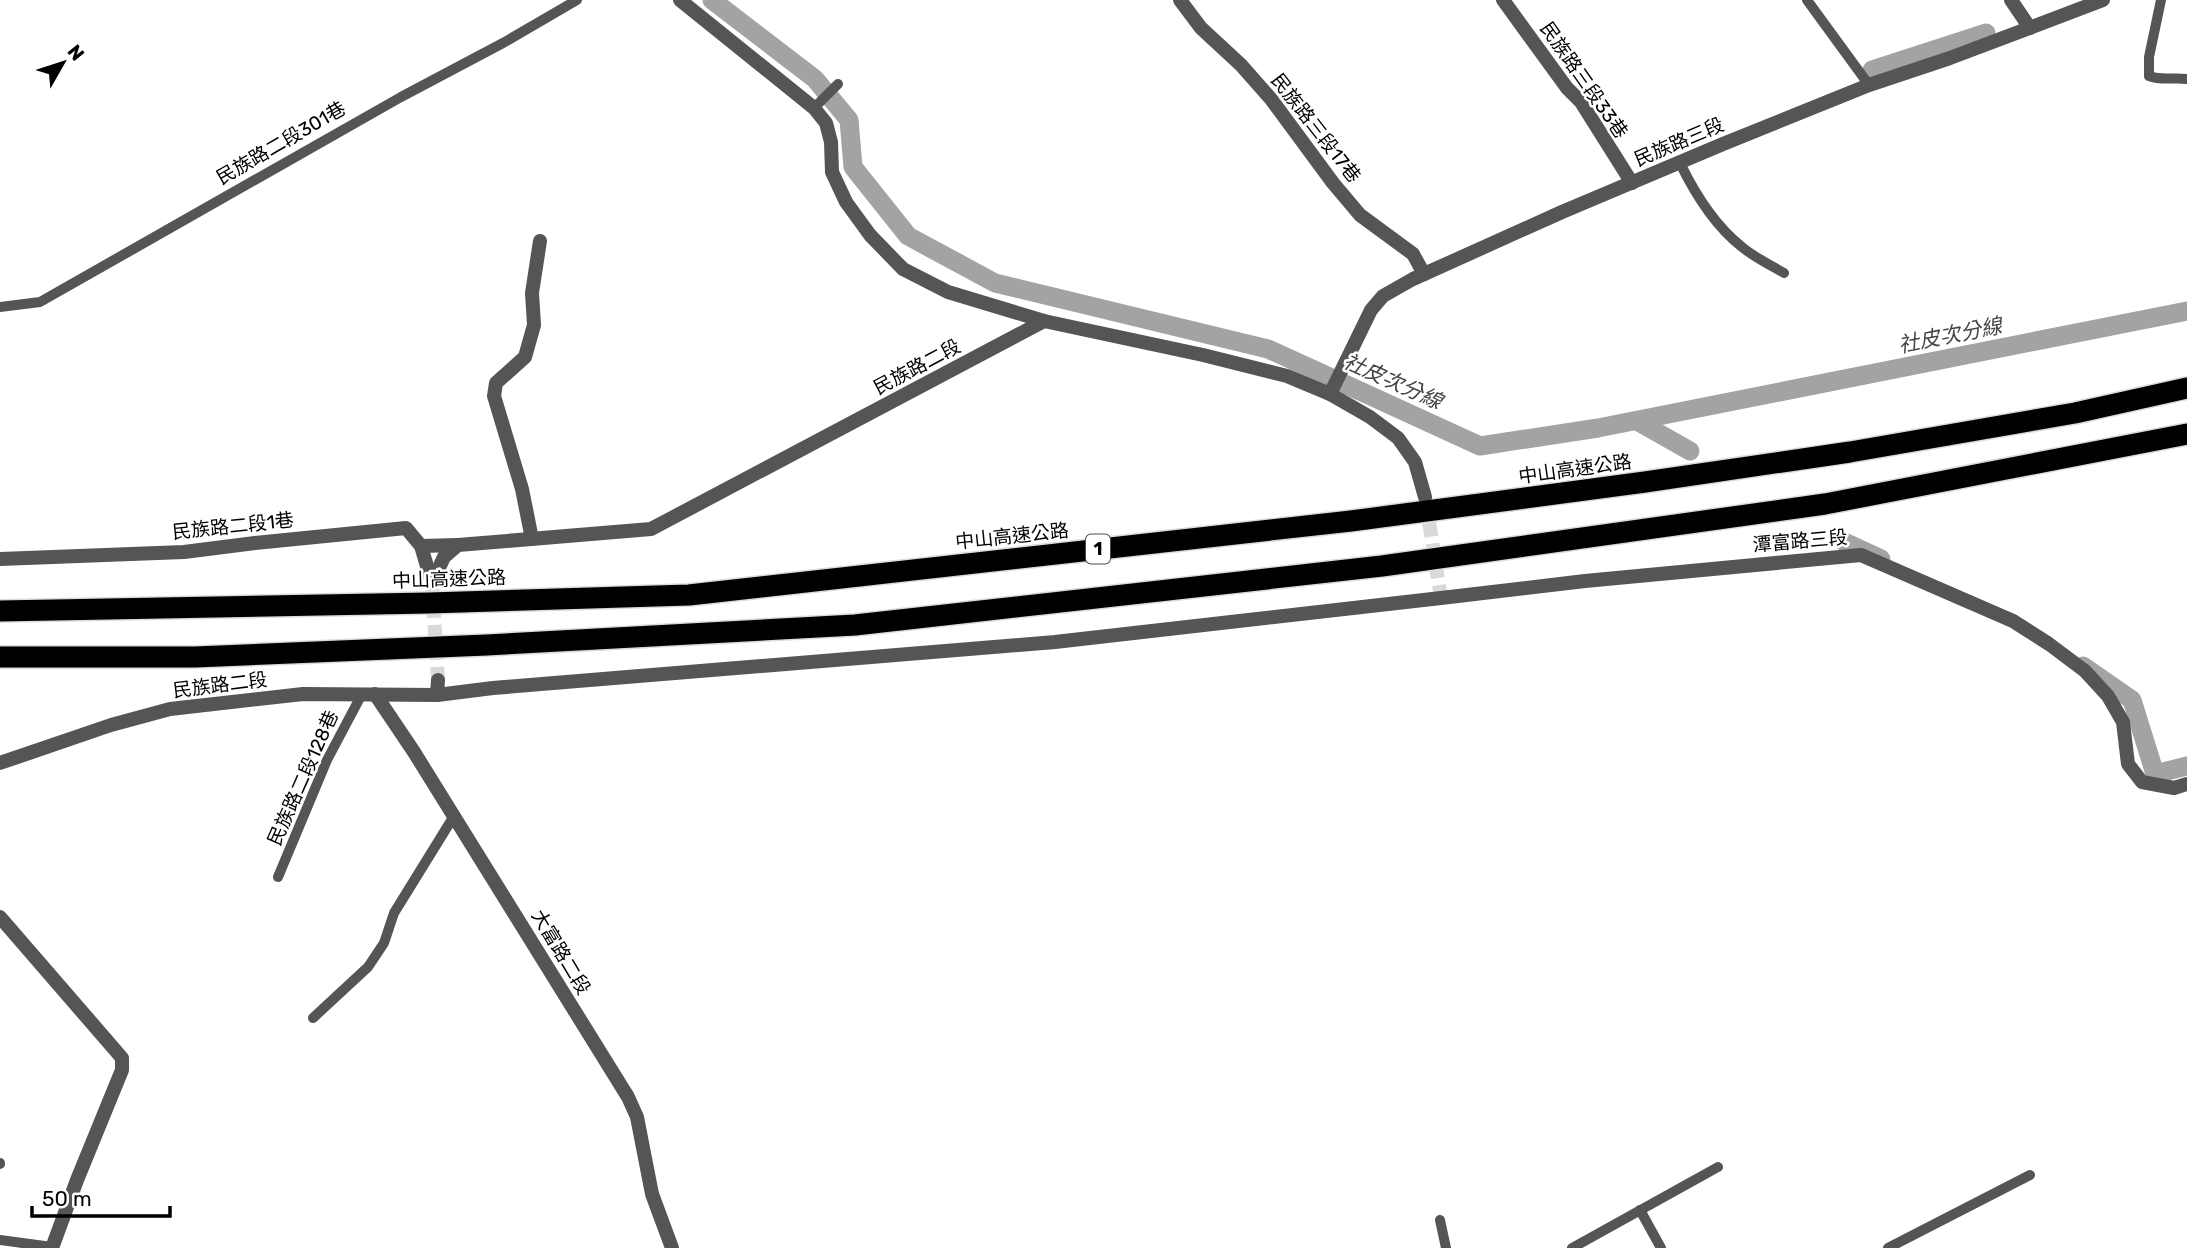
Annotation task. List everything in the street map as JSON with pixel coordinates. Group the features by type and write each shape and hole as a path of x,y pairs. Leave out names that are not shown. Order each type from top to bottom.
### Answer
{"highway":[{"name":"中山高速公路","path":"0,611 429,603 703,593 1351,521 1645,482 2075,413 2187,388"},
{"path":"0,657 195,657 487,645 855,625 1382,566 1812,506 2187,434"}],"street":[{"path":"680,0 817,105 826,122 831,142 832,172 846,202 870,236 903,269 948,292 1044,321 1203,355 1287,376 1332,391 1398,438 1415,462 1425,497"},
{"name":"民族路三段17巷","path":"1180,0 1200,28 1241,65 1271,99 1360,215 1413,254 1424,274"},
{"name":"民族路三段33巷","path":"1503,0 1567,88 1581,102 1632,183"},
{"path":"2011,0 2030,28"},
{"name":"民族路三段","path":"1332,391 1371,310 1383,296 1424,274 1562,212 1869,85 1951,58 2103,0"},
{"path":"532,539 522,489 494,396 496,383 525,357 534,325 532,293 540,241"},
{"name":"民族路二段","path":"421,546 651,528 1044,321"},
{"name":"民族路二段1巷","path":"0,559 184,552 406,528 421,546"},
{"path":"421,546 432,583 444,556 458,545"},
{"name":"潭富路三段","path":"438,695 493,688 1055,642 1585,581 1861,555 2013,621 2049,644 2085,671 2108,696 2123,722 2128,764 2142,782 2174,788 2187,784"},
{"path":"438,680 438,695"},
{"name":"民族路二段","path":"0,763 111,725 170,709 303,694 438,695"},
{"name":"大富路二段","path":"369,694 454,816 628,1097 637,1117 652,1194 672,1248"},
{"path":"0,917 122,1058 122,1070 52,1247"}],"lane":[{"name":"民族路二段301巷","path":"0,307 40,302 577,0"},
{"path":"1807,0 1869,85"},
{"path":"2161,0 2149,57 2148,76 2161,80 2187,79"},
{"path":"817,105 838,84"},
{"path":"1680,163 1694,192 1727,235 1744,249 1784,273"},
{"name":"民族路二段128巷","path":"278,877 327,760 369,694"},
{"path":"313,1018 368,967 384,943 394,912 454,816"},
{"path":"1572,1248 1718,1167"},
{"path":"1888,1248 2030,1175"},
{"path":"1640,1210 1661,1248"},
{"path":"1440,1220 1446,1248"},
{"path":"0,1240 52,1247"}],"waterway":[{"name":"社皮次分線","path":"712,0 815,79 849,120 853,167 908,236 995,283 1268,349 1480,446 1598,428 2187,311"},
{"path":"1872,70 1986,33"},
{"path":"1637,421 1690,451"},
{"path":"1844,542 1881,559"},
{"path":"2083,666 2132,700 2155,774 2187,766"}],"tunnel":[{"path":"1426,502 1441,598"},
{"path":"432,583 438,680"}]}
